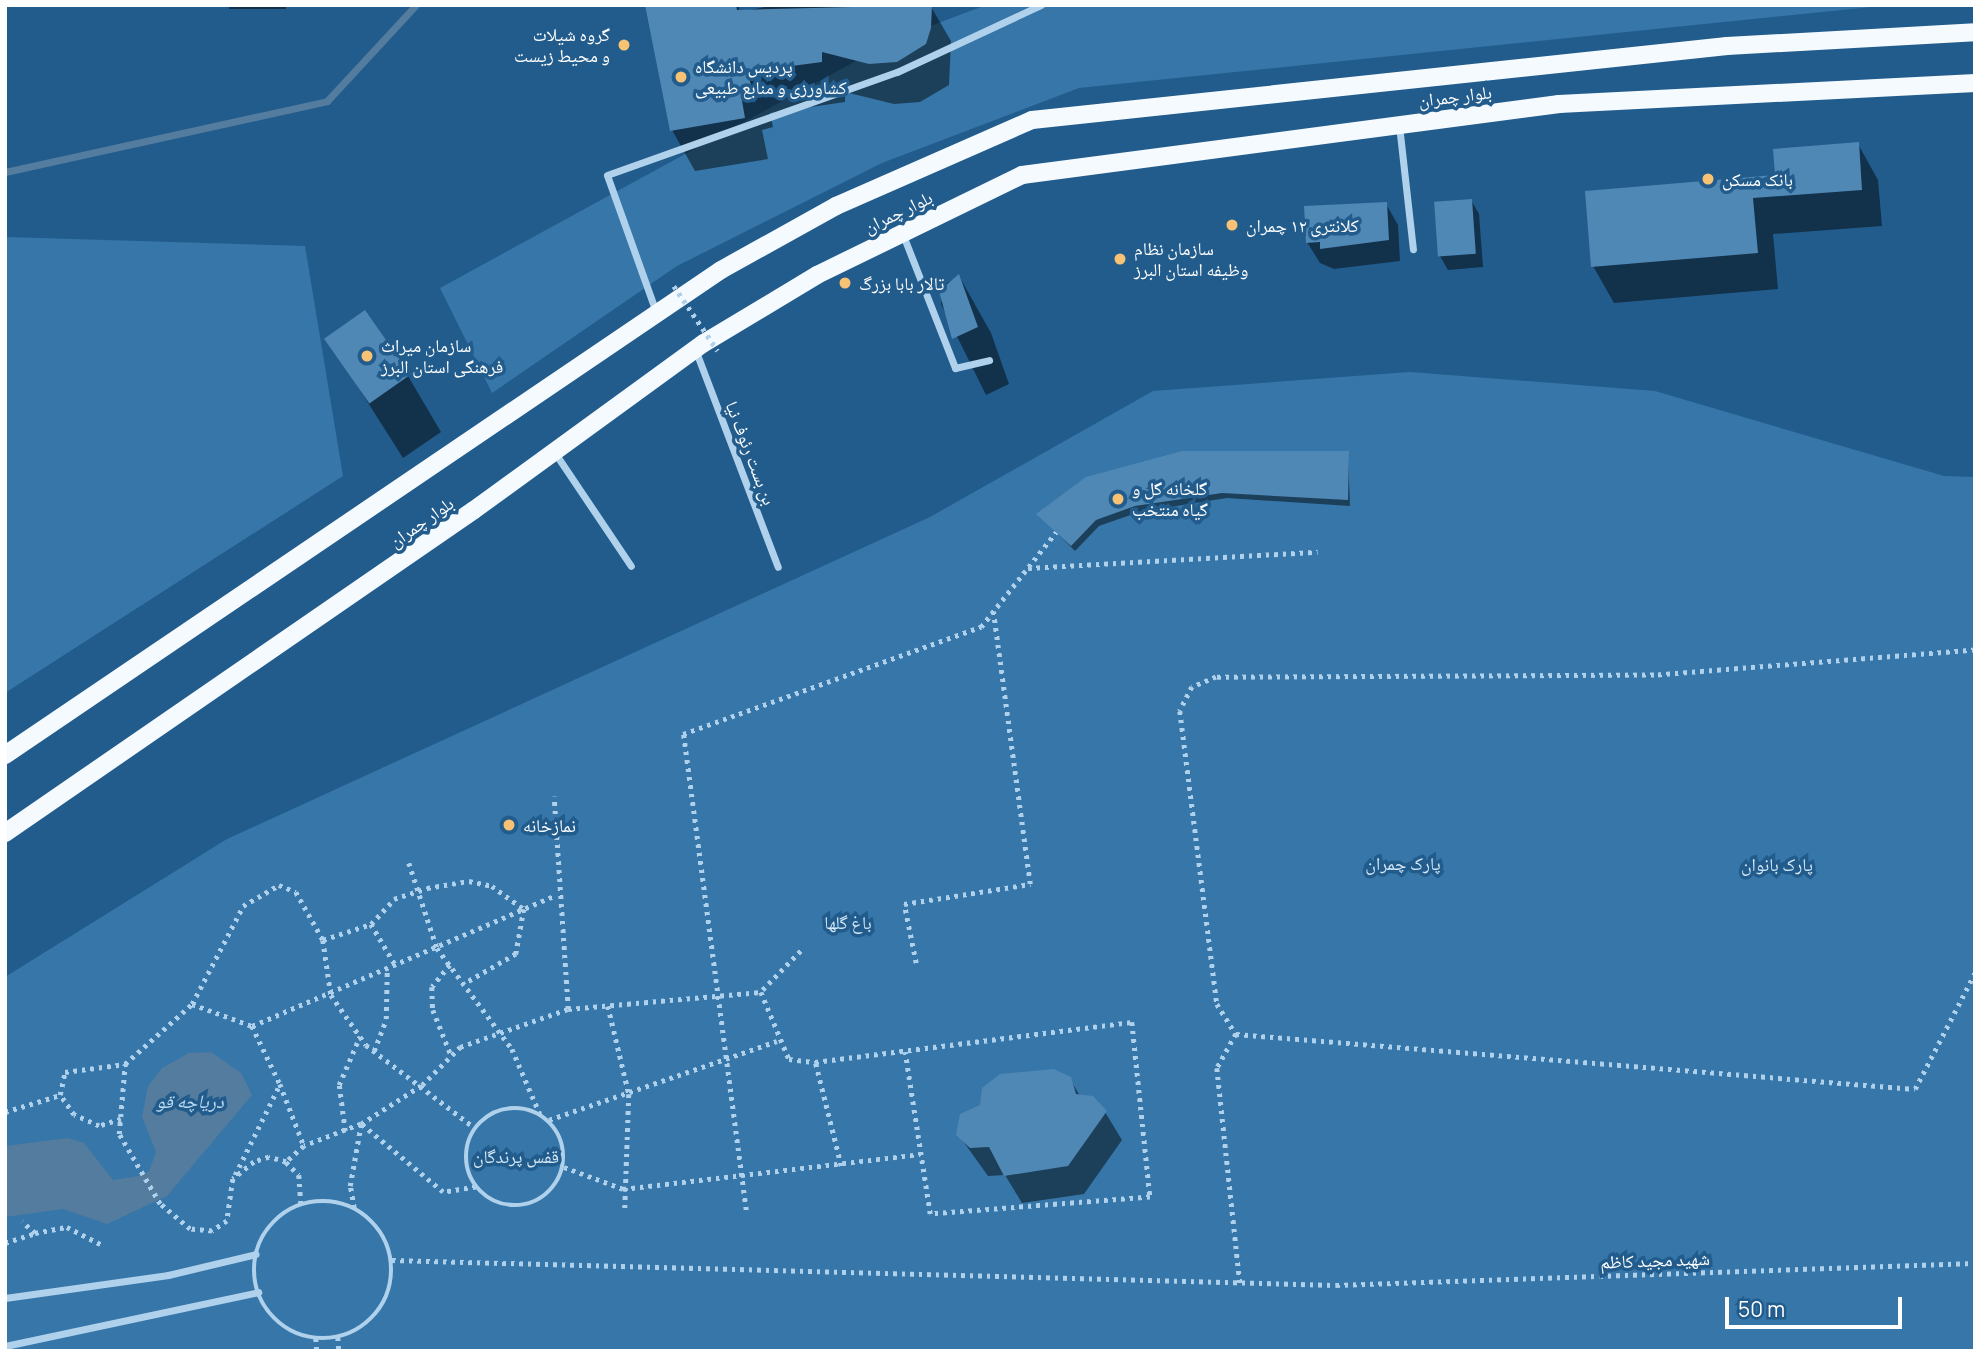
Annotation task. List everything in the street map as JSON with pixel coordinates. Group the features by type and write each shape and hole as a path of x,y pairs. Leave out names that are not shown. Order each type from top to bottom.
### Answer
{"main road":[{"name":"بلوار چمران","path":"5,755 657,313 836,206 1032,120 1713,47 1975,32"},
{"name":"بلوار چمران","path":"5,833 554,452 695,349 817,275 1022,175 1399,125 1728,91 1975,83"}],"street":[{"path":"657,313 607,175 897,72 1041,5"},
{"path":"1399,125 1413,249"},
{"path":"903,234 955,369 989,360"},
{"name":"بن بست رئوف نیا","path":"695,349 778,568"},
{"path":"554,452 631,566"},
{"path":"5,1298 168,1275 256,1254"},
{"path":"5,1346 258,1292"}],"path":[{"path":"674,286 718,351"},
{"path":"746,1210 746,1172 717,994 683,734 981,627 1056,532"},
{"path":"1027,568 1318,552"},
{"path":"916,963 904,904 1030,884 993,611"},
{"path":"1236,1034 1215,990 1181,711 1192,687 1216,677 1654,675 1975,650"},
{"path":"554,796 556,895 568,1009"},
{"path":"409,863 437,947 499,1030 541,1115"},
{"path":"323,940 371,924 394,899 419,890 469,881 492,886 524,909"},
{"path":"121,1119 99,1126 74,1115 60,1095 65,1072 125,1064 192,1004 224,932 243,906 279,885 296,892 323,940 331,995 360,1037 374,1051 475,1128"},
{"path":"192,1004 253,1026 331,995 556,895"},
{"path":"464,984 516,954 524,909"},
{"path":"371,924 396,966"},
{"path":"286,1162 304,1146 361,1124 422,1085 451,1056 499,1030 568,1009 761,992 801,951"},
{"path":"450,965 432,988 433,1010 451,1056"},
{"path":"374,1051 386,1018 387,970"},
{"path":"1236,1034 1914,1089 1975,973"},
{"path":"761,992 778,1041 789,1059 815,1062 1132,1022 1150,1197 930,1214 905,1052"},
{"path":"608,1006 629,1094 623,1189 625,1208"},
{"path":"253,1026 280,1084 304,1146"},
{"path":"1236,1034 1217,1068 1240,1284"},
{"path":"345,1130 339,1085 360,1037"},
{"path":"549,1120 629,1094 727,1054 778,1041"},
{"path":"815,1062 841,1166"},
{"path":"125,1064 119,1134 139,1174 160,1204 190,1229 212,1231 226,1221 233,1179 280,1084"},
{"path":"5,1112 60,1095"},
{"path":"502,1109 541,1115 549,1120 559,1134 564,1167 546,1196 531,1204 501,1204 475,1186 466,1157 475,1128 502,1109"},
{"path":"361,1124 443,1192 475,1186"},
{"path":"354,1208 350,1186 361,1124"},
{"path":"564,1167 623,1189 746,1172 841,1166 920,1154"},
{"path":"233,1179 269,1157 286,1162 299,1175 301,1204"},
{"path":"301,1204 354,1208 372,1221 392,1260 385,1300 373,1317 338,1337 316,1338 281,1324 258,1292 256,1254 265,1232 301,1204"},
{"path":"22,1222 35,1233"},
{"path":"5,1243 35,1233 67,1227 101,1244"},
{"name":"شهید مجید کاظم","path":"392,1260 1336,1285 1975,1263"},
{"path":"338,1337 339,1351"},
{"path":"316,1338 317,1351"}],"green space":[{"path":"986,5 1891,5 1079,88 882,163 677,266 492,393 440,288 896,39"},
{"path":"5,237 305,246 343,476 5,693"},
{"name":"پارک چمران","path":"1410,372 1655,391 1944,476 1975,477 1975,1351 5,1351 5,977 227,839 930,517 1153,391"}],"water":[{"name":"دریاچه قو","path":"211,1052 241,1073 252,1095 167,1196 107,1224 63,1209 5,1217 5,1146 68,1138 84,1143 113,1180 139,1176 149,1171 156,1152 142,1117 148,1086 162,1068 189,1053"}],"building":[{"path":"645,5 736,5 737,10 932,5 931,28 926,44 897,62 869,64 822,52 822,62 748,72 751,86 740,89 745,118 670,131"},
{"path":"1859,142 1862,190 1753,198 1758,253 1591,267 1585,191 1775,175 1773,149"},
{"path":"1472,199 1476,254 1438,257 1434,202"},
{"path":"1387,202 1389,240 1320,249 1320,242 1306,243 1304,206"},
{"path":"959,274 978,327 952,339 939,291"},
{"name":"سازمان میراث فرهنگی استان البرز","path":"365,310 410,375 369,403 324,339"},
{"name":"گلخانه گل و گیاه منتخب","path":"1182,451 1349,451 1348,500 1222,493 1135,506 1096,520 1071,546 1036,514 1086,477"},
{"path":"1054,1069 1071,1077 1076,1094 1093,1096 1107,1111 1068,1166 1004,1176 989,1147 970,1148 956,1135 960,1114 980,1105 982,1088 1000,1074"}],"waterway":[{"path":"5,172 327,101 416,5"}],"place":[{"name":"گروه شیلات و محیط زیست","path":"624,45"},
{"name":"پردیس دانشگاه کشاورزی و منابع طبیعی","path":"681,77"},
{"name":"بانک مسکن","path":"1708,179"},
{"name":"کلانتری ۱۲ چمران","path":"1232,225"},
{"name":"سازمان نظام وظیفه استان البرز","path":"1120,259"},
{"name":"تالار بابا بزرگ","path":"845,283"},
{"name":"سازمان میراث فرهنگی استان البرز","path":"367,356"},
{"name":"گلخانه گل و گیاه منتخب","path":"1118,499"},
{"name":"نمازخانه","path":"509,825"}],"park label":[{"name":"پارک بانوان","path":"1777,864"},
{"name":"باغ گلها","path":"848,922"},
{"name":"قفس پرندگان","path":"516,1156"}]}
